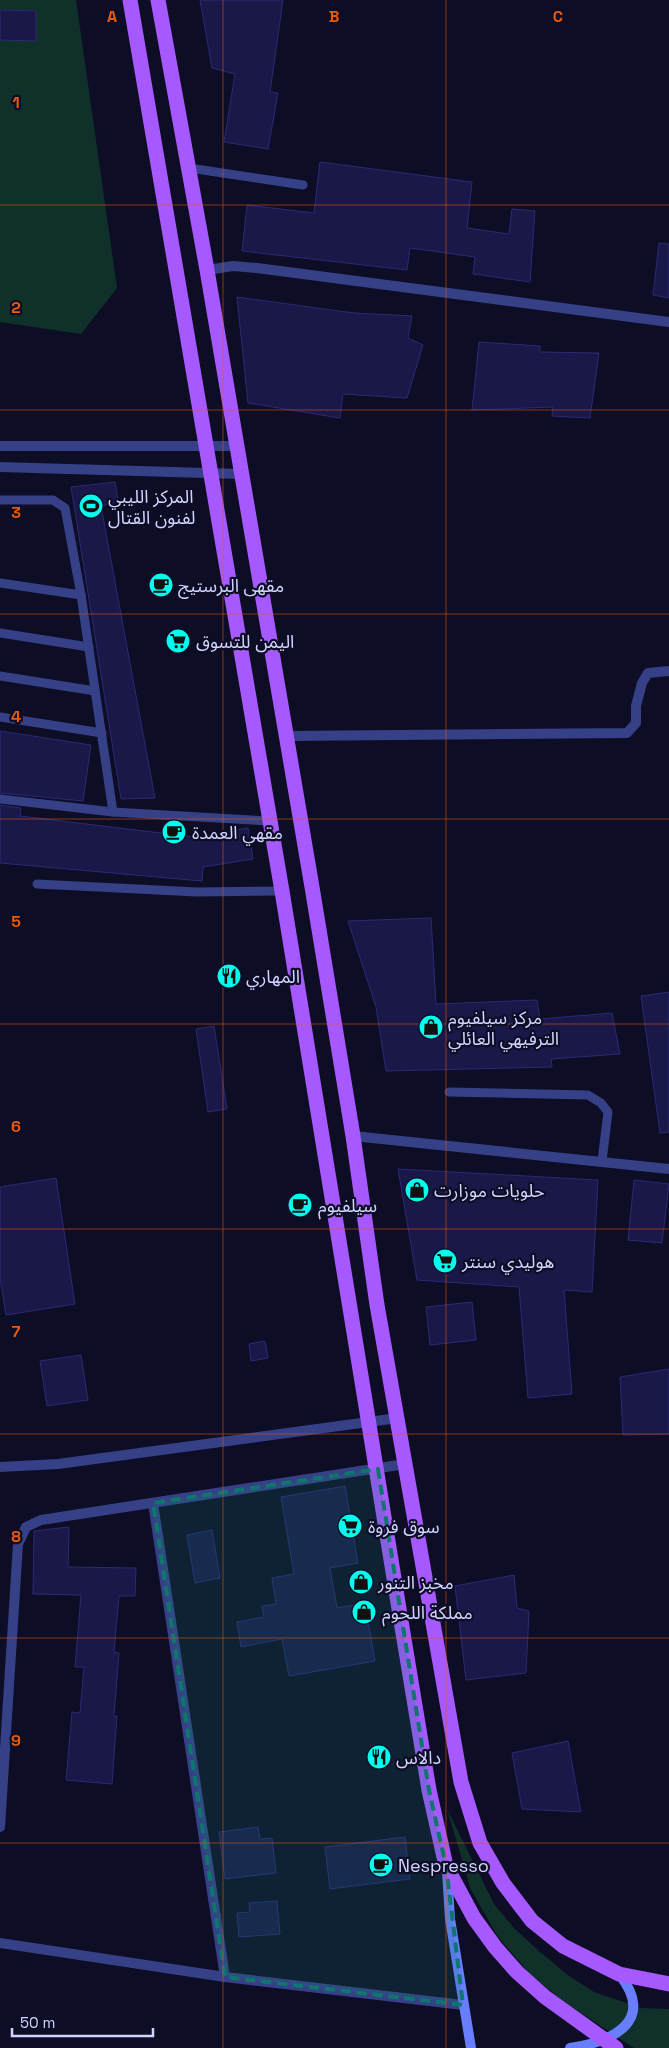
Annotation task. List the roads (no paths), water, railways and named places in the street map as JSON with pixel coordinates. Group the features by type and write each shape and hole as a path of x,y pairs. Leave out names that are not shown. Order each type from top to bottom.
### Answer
{"main road":[{"path":"130,0 282,891 428,1781 446,1866 474,1918 495,1947 517,1972 545,1997 610,2044"},
{"path":"158,0 207,270 235,446 286,736 353,1136 377,1305 462,1782 480,1842 503,1883 532,1921 563,1946 620,1974 669,1984"}],"street":[{"path":"207,270 233,266 257,268 669,322"},
{"path":"0,446 235,446"},
{"path":"0,467 240,474"},
{"path":"286,736 627,733 636,723 638,698 642,683 648,673 669,671"},
{"path":"353,1136 669,1169"},
{"path":"0,1467 58,1464 398,1418"},
{"path":"0,1827 5,1685 18,1544 26,1527 41,1520 405,1464"},
{"path":"153,1503 225,1977"},
{"path":"446,1866 450,1919 471,2048"},
{"path":"0,1943 225,1977 463,2005"},
{"path":"570,2048 610,2044 620,2033 629,2019 632,2008 632,1995 620,1974"}],"lane":[{"path":"189,168 303,185"},
{"path":"0,500 54,500 63,504 65,508 81,595 113,812"},
{"path":"0,583 81,595"},
{"path":"0,633 89,647"},
{"path":"0,676 95,691"},
{"path":"0,717 102,733"},
{"path":"0,799 113,812 269,821"},
{"path":"37,884 188,892 282,891"},
{"path":"449,1092 588,1095 601,1103 608,1112 602,1161"}],"place":[{"name":"المركز الليبي لفنون القتال","path":"91,506"},
{"name":"مقهى البرستيج","path":"161,585"},
{"name":"اليمن للتسوق","path":"178,641"},
{"name":"مقهي العمدة","path":"174,832"},
{"name":"المهاري","path":"229,976"},
{"name":"مركز سيلفيوم الترفيهي العائلي","path":"431,1027"},
{"name":"حلويات موزارت","path":"417,1190"},
{"name":"سيلفيوم","path":"300,1205"},
{"name":"هوليدي سنتر","path":"445,1261"},
{"name":"سوق فروة","path":"350,1526"},
{"name":"مخبز التنور","path":"361,1582"},
{"name":"مملكة اللحوم","path":"364,1612"},
{"name":"دالاس","path":"379,1757"},
{"name":"Nespresso","path":"381,1865"}]}
